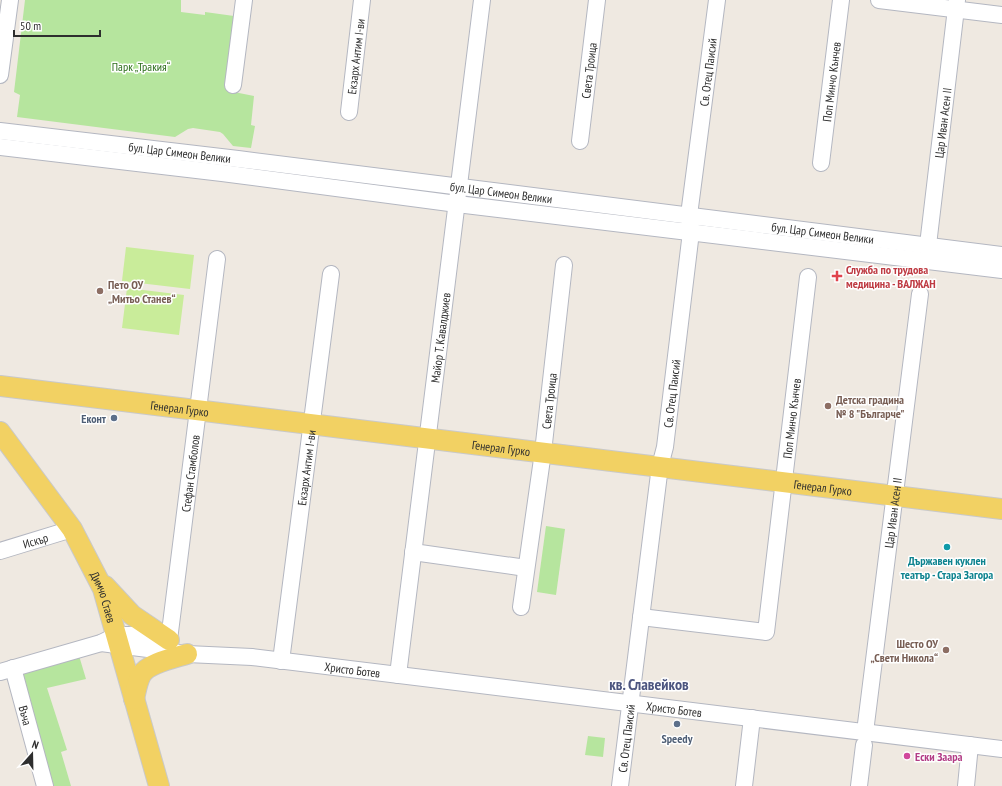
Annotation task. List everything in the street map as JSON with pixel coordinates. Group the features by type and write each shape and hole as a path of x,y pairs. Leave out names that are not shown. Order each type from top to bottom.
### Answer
{"main road":[{"name":"Генерал Гурко","path":"0,386 1002,509"},
{"name":"Димчо Стаев","path":"0,432 72,529 98,578 108,602 112,642 134,699 159,786"},
{"path":"98,578 132,615 169,640"},
{"path":"134,699 139,680 146,669 155,664 187,654"}],"street":[{"path":"0,74 10,0"},
{"path":"233,85 244,0"},
{"name":"Екзарх Антим I-ви","path":"349,112 362,0"},
{"name":"Майор Т. Кавалджиев","path":"398,675 482,0"},
{"name":"Света Троица","path":"580,142 597,0"},
{"name":"Св. Отец Паисий","path":"620,786 660,466 666,440 691,232 689,215 717,0"},
{"name":"Поп Минчо Кънчев","path":"821,163 841,0"},
{"path":"878,0 956,5 1002,15"},
{"name":"Цар Иван Асен II","path":"928,245 956,5"},
{"name":"бул. Цар Симеон Велики","path":"0,131 689,215 1002,255"},
{"name":"бул. Цар Симеон Велики","path":"0,147 222,173 457,204 1002,270"},
{"name":"Стефан Стамболов","path":"169,640 217,259"},
{"name":"Света Троица","path":"521,607 542,452 564,265"},
{"name":"Екзарх Антим I-ви","path":"281,661 331,274"},
{"name":"Поп Минчо Кънчев","path":"641,617 766,632 808,277"},
{"name":"Цар Иван Асен II","path":"859,786 920,294"},
{"name":"Искър","path":"0,551 72,529"},
{"path":"414,552 526,568"},
{"name":"Христо Ботев","path":"6,670 112,642 136,634 252,657 752,718 865,739 970,745 1002,749"},
{"name":"Христо Ботев","path":"112,642 187,654 252,657"},
{"name":"Въча","path":"6,670 45,786"},
{"path":"744,786 752,718"},
{"path":"966,786 970,745"}],"green space":[{"name":"Парк „Тракия“","path":"25,0 181,0 181,12 205,15 205,12 234,16 225,87 234,88 234,92 254,96 251,125 255,126 251,148 233,146 220,132 193,128 188,129 175,137 17,117 20,95 14,92"},
{"path":"126,247 194,255 190,289 122,281"},
{"path":"127,288 184,295 179,335 122,328"},
{"path":"546,526 565,529 556,595 537,592"},
{"path":"77,649 86,679 47,688 67,750 61,752 71,786 45,786 13,668"},
{"path":"588,736 605,738 603,757 585,755"}],"place":[{"name":"Служба по трудова медицина - ВАЛЖАН","path":"837,276"},
{"name":"Пето ОУ „Митьо Станев“","path":"100,291"},
{"name":"Детска градина № 8 \"Българче\"","path":"828,406"},
{"name":"Еконт","path":"114,418"},
{"name":"Държавен куклен театър - Стара Загора","path":"947,547"},
{"name":"Шесто ОУ „Свети Никола“","path":"946,650"},
{"name":"Speedy","path":"677,724"},
{"name":"Ески Заара","path":"907,756"}],"district":[{"name":"кв. Славейков","path":"649,684"}]}
